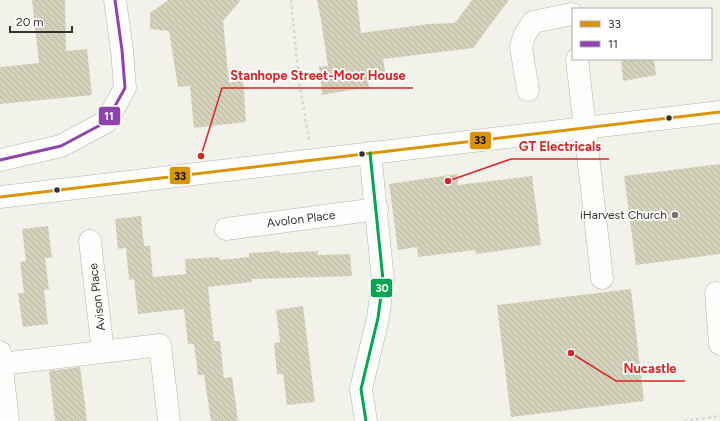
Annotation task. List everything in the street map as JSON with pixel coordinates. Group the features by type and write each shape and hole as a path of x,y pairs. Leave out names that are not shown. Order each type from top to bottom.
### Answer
{"street":[{"path":"0,160 61,146 106,122 125,88 122,50 115,0"},
{"path":"528,90 521,48 524,36 533,22 572,13"},
{"path":"577,60 586,127 602,278"},
{"path":"0,198 720,112"},
{"path":"366,421 361,389 378,318 383,280 377,209 370,153"},
{"name":"Avolon Place","path":"226,229 377,209"},
{"name":"Avison Place","path":"90,242 104,352"},
{"path":"716,293 720,344"},
{"path":"8,421 1,358 104,352 160,345 169,421"}],"path":[{"path":"291,0 299,80 312,160"},
{"path":"684,421 720,416"}],"building":[{"path":"32,0 65,0 66,51 87,49 92,95 0,104 0,67 39,63"},
{"path":"168,0 241,0 223,21 229,83 243,79 246,122 194,128 190,86 178,87 169,31 150,29 150,13"},
{"path":"317,0 357,0 361,33 429,24 455,23 472,0 509,0 473,48 383,59 386,76 368,78 369,89 356,89 322,95 319,67 328,66"},
{"path":"621,60 654,60 656,75 623,81"},
{"name":"iHarvest Church","path":"720,164 720,254 636,265 624,176"},
{"path":"457,174 458,185 532,176 541,245 476,254 475,250 418,257 417,247 398,250 389,184"},
{"path":"141,216 144,246 150,246 153,277 186,274 185,259 219,257 220,260 249,257 249,253 280,251 280,253 318,251 318,255 350,254 352,276 251,279 252,282 208,287 214,341 220,341 224,378 232,377 238,421 211,421 204,375 198,375 194,344 188,344 184,309 138,314 134,279 129,280 126,248 118,249 115,219"},
{"path":"48,226 52,258 45,258 49,289 44,290 48,324 23,327 18,293 24,293 20,262 26,261 22,229"},
{"path":"631,289 644,401 511,417 497,305"},
{"path":"303,306 315,402 287,405 283,374 277,374 274,343 280,342 276,310"},
{"path":"80,367 87,421 55,421 49,371"}],"transit line":[{"name":"11","path":"0,160 61,146 106,122 125,88 122,50 115,0"},
{"name":"33","path":"0,197 720,112"},
{"name":"30","path":"366,421 361,389 378,318 383,280 370,153"}],"place":[{"name":"Stanhope Street-Moor House","path":"201,156"},
{"name":"GT Electricals","path":"448,181"},
{"name":"iHarvest Church","path":"675,215"},
{"name":"Nucastle","path":"571,353"}]}
